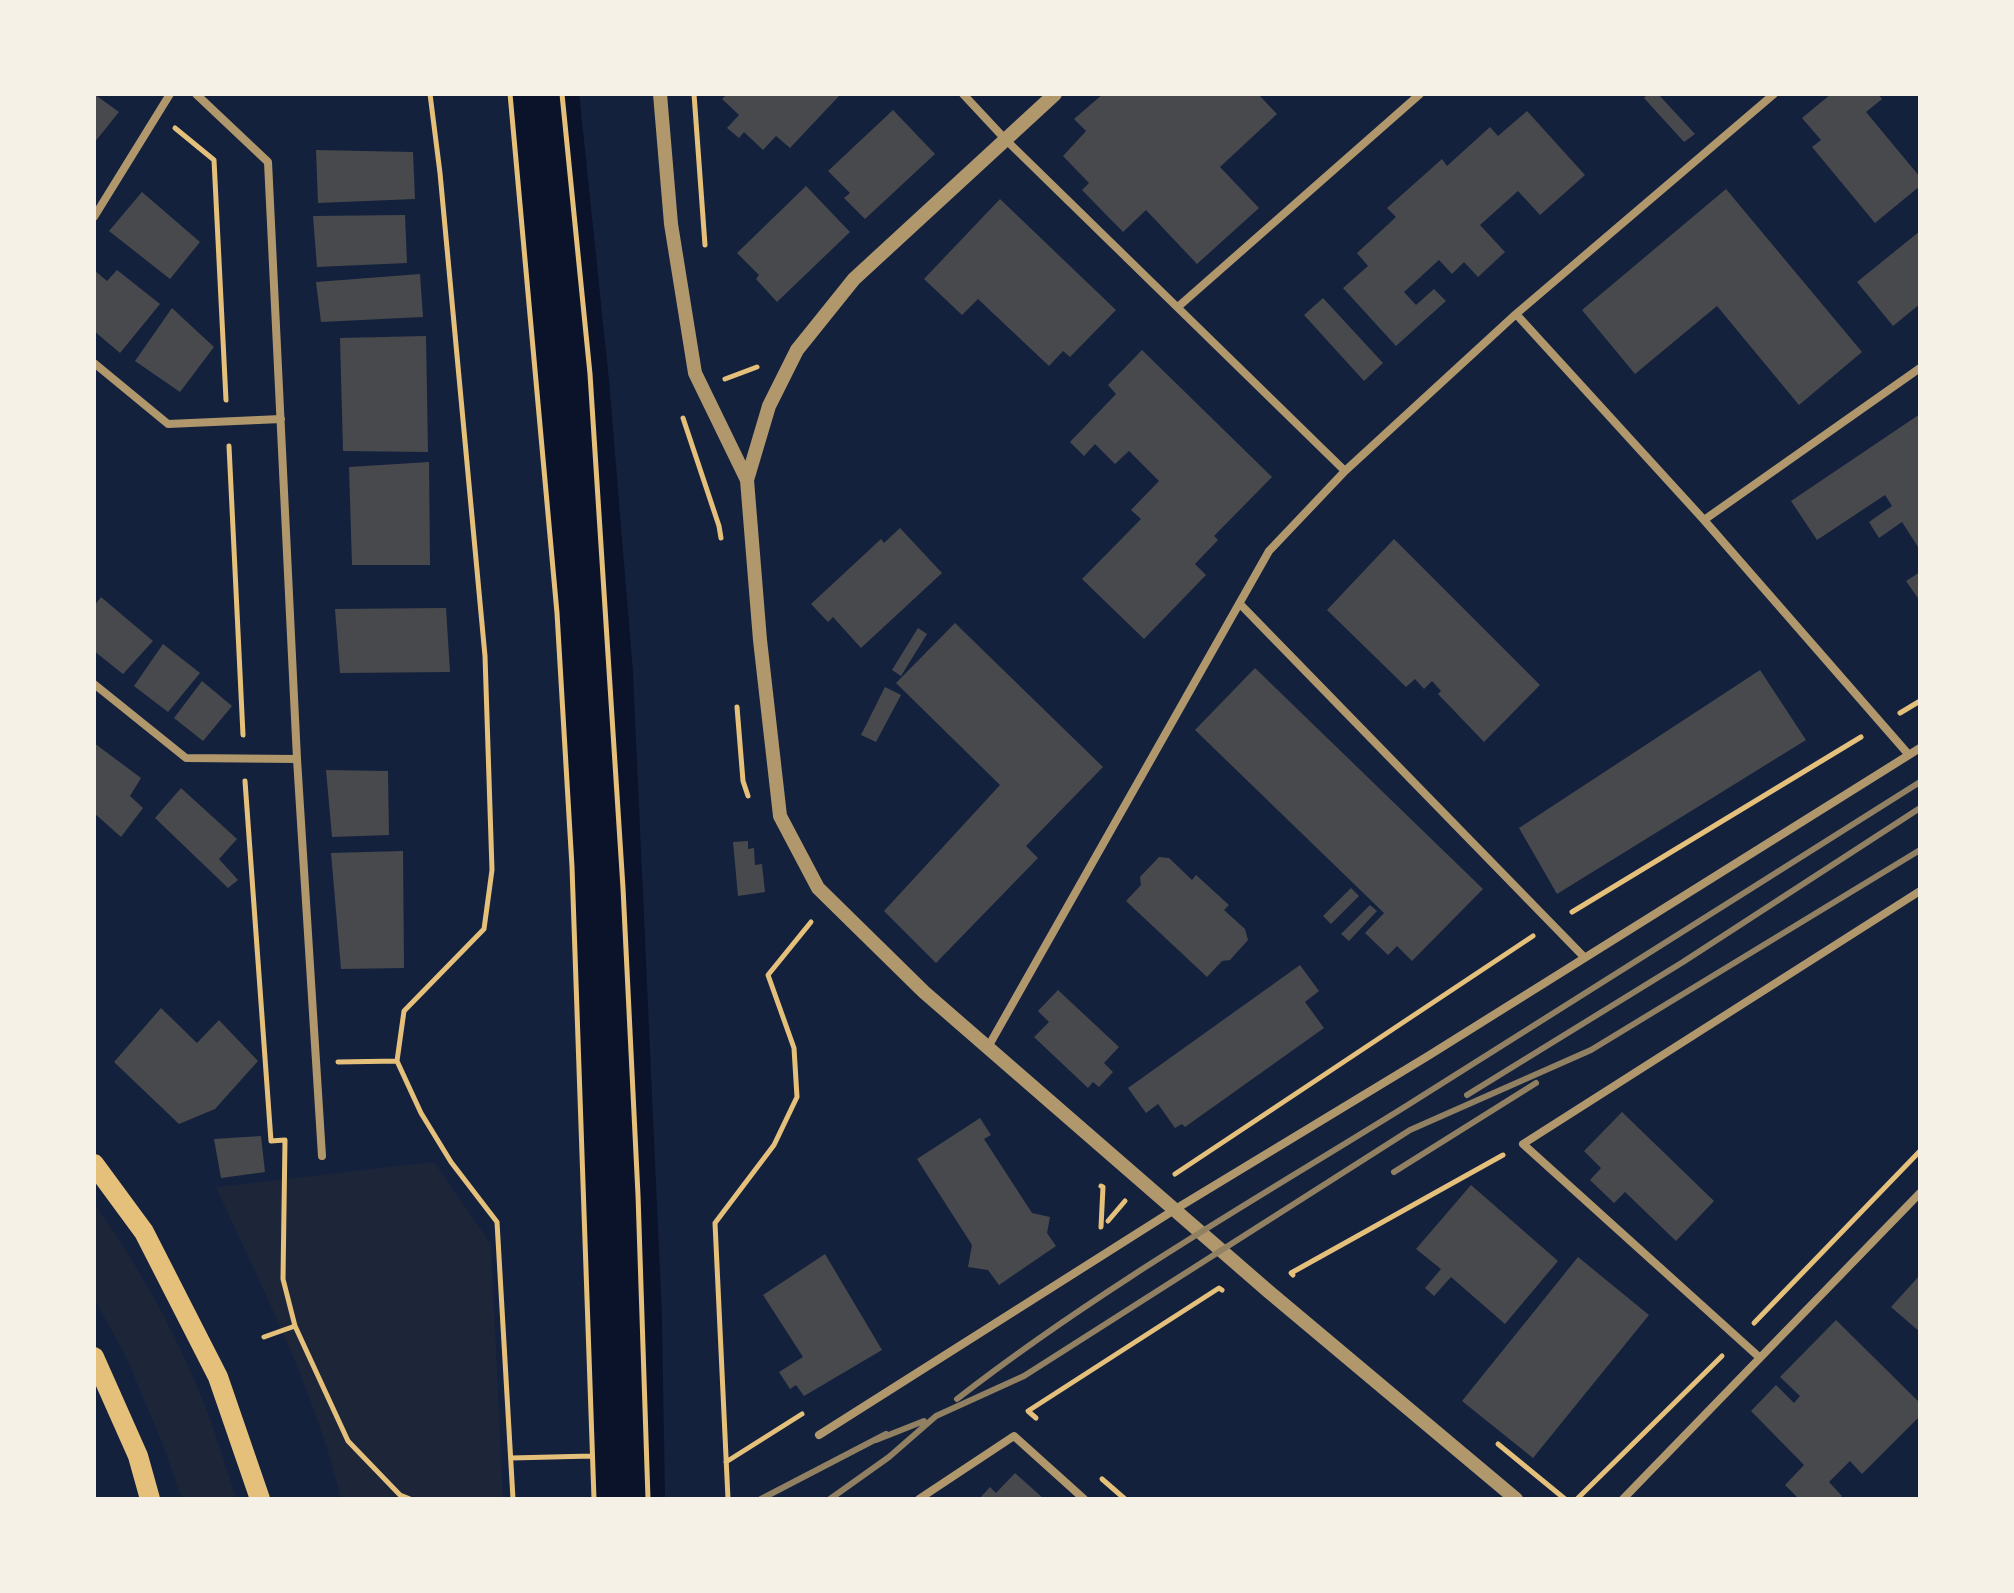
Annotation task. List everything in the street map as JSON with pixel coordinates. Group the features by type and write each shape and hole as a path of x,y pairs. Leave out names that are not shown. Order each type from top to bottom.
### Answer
{"main road":[{"path":"94,1164 144,1232 218,1377 260,1499"},
{"path":"94,1357 138,1456 150,1499"}],"street":[{"path":"94,217 170,94"},
{"path":"196,94 268,162 297,759 322,1156"},
{"path":"660,94 671,224 695,373 747,480"},
{"path":"963,94 1005,139 1345,471"},
{"path":"1055,94 854,279 797,350 769,406 747,480 760,640 780,816 818,888 924,992 1174,1210 1516,1499"},
{"path":"1179,306 1420,94"},
{"path":"988,1047 1269,551 1345,471 1516,314 1774,94"},
{"path":"1516,314 1704,520 1909,755"},
{"path":"94,363 168,424 281,419"},
{"path":"1704,520 1920,368"},
{"path":"1240,604 1585,958"},
{"path":"94,684 186,758 297,759"},
{"path":"819,1435 1174,1210 1428,1056 1920,748"},
{"path":"1759,1357 1523,1144 1920,891"},
{"path":"1623,1499 1920,1193"},
{"path":"919,1499 1014,1436 1084,1499"}],"path":[{"path":"430,94 442,189 485,656 492,870 484,929 404,1011 397,1061 428,1125 451,1162 497,1222 513,1499"},
{"path":"510,94 557,613 572,867 594,1499"},
{"path":"562,94 590,374 623,888 638,1195 648,1499"},
{"path":"694,94 705,251"},
{"path":"158,114 214,160 244,759 271,1141 285,1140 283,1279 295,1326 348,1441 400,1497 410,1499"},
{"path":"723,553 719,526 683,416 728,377 757,367 765,356"},
{"path":"724,365 728,377"},
{"path":"735,693 743,781 752,807"},
{"path":"728,1499 715,1223 774,1145 797,1097 794,1048 768,975 811,922 803,912"},
{"path":"316,1062 397,1061"},
{"path":"1303,1283 1291,1273 1523,1144"},
{"path":"1092,1178 1103,1187 1101,1229"},
{"path":"1039,1421 1028,1411 1219,1288 1231,1298"},
{"path":"264,1337 295,1326"},
{"path":"726,1462 803,1413"},
{"path":"1494,1440 1565,1499"},
{"path":"511,1458 592,1456"},
{"path":"1092,1470 1125,1499"}],"shaded area":[{"path":"434,1162 491,1244 503,1499 341,1499 302,1379 216,1187"},
{"path":"94,1203 143,1279 186,1360 209,1416 236,1499 182,1499 126,1357 94,1298"}],"building":[{"path":"94,94 119,112 94,143"},
{"path":"727,94 839,96 790,148 776,136 763,150 744,132 739,138 727,128 739,115 722,99"},
{"path":"1103,94 1258,94 1277,114 1220,167 1259,208 1197,264 1146,210 1123,232 1082,190 1089,183 1063,156 1086,131 1074,119"},
{"path":"1648,94 1658,94 1695,134 1684,142 1644,98"},
{"path":"1831,94 1878,94 1882,99 1866,112 1920,177 1920,186 1875,223 1812,147 1821,140 1802,118"},
{"path":"893,110 935,154 865,219 844,198 850,193 828,171"},
{"path":"1527,111 1585,175 1540,215 1518,191 1480,225 1505,252 1478,277 1464,262 1452,274 1439,260 1404,292 1416,305 1434,289 1446,301 1396,346 1343,288 1368,266 1357,253 1396,217 1387,208 1442,159 1447,166 1490,127 1498,136"},
{"path":"316,150 413,152 415,199 318,203"},
{"path":"806,186 850,232 777,302 756,279 759,275 737,253"},
{"path":"1726,189 1862,352 1799,405 1717,306 1635,374 1582,310"},
{"path":"142,192 200,242 170,279 109,231"},
{"path":"1000,199 1116,310 1070,357 1063,351 1049,366 978,299 962,315 924,279"},
{"path":"405,215 407,263 317,267 313,216"},
{"path":"1920,231 1920,304 1893,326 1857,282"},
{"path":"94,270 107,281 117,270 160,304 120,353 94,331"},
{"path":"420,274 423,317 321,322 316,282"},
{"path":"1323,298 1383,363 1364,381 1304,315"},
{"path":"172,308 214,347 180,392 135,361"},
{"path":"426,336 428,452 343,451 340,338"},
{"path":"1142,350 1272,477 1214,536 1218,540 1195,564 1206,575 1144,639 1082,579 1141,519 1131,510 1159,481 1129,451 1115,464 1095,444 1084,456 1070,442 1116,394 1108,385"},
{"path":"1920,414 1920,550 1902,522 1879,538 1869,522 1892,506 1885,495 1817,540 1791,501"},
{"path":"429,462 430,565 352,565 349,467"},
{"path":"900,528 942,573 861,648 833,617 828,622 811,604 881,539 884,543"},
{"path":"1394,539 1540,685 1484,742 1438,694 1441,691 1432,681 1424,689 1415,679 1406,687 1327,610"},
{"path":"1920,572 1920,601 1906,581"},
{"path":"101,597 153,641 123,674 94,651 94,606"},
{"path":"446,608 450,672 340,673 335,609"},
{"path":"955,623 1103,767 1026,846 1038,858 936,963 884,911 1000,785 896,683"},
{"path":"918,628 927,634 901,676 892,670"},
{"path":"163,644 200,673 168,712 134,686"},
{"path":"1255,668 1483,889 1412,961 1397,946 1388,955 1365,933 1384,913 1195,730"},
{"path":"1760,670 1806,740 1557,894 1519,828"},
{"path":"202,681 232,706 203,741 174,718"},
{"path":"885,687 901,695 876,742 861,735"},
{"path":"94,743 141,778 130,796 143,808 121,837 94,813"},
{"path":"326,770 388,771 389,835 332,837"},
{"path":"181,788 237,839 219,859 238,880 228,888 155,818"},
{"path":"748,841 748,849 754,848 755,865 762,864 765,892 738,896 733,842"},
{"path":"403,851 404,968 341,969 331,853"},
{"path":"1159,857 1169,858 1192,880 1196,875 1229,905 1224,910 1245,929 1248,940 1230,960 1222,961 1207,977 1126,901 1141,885 1140,877"},
{"path":"1351,888 1359,896 1331,924 1323,916"},
{"path":"1370,905 1377,911 1349,941 1341,934"},
{"path":"1300,965 1319,991 1305,1002 1324,1028 1185,1127 1182,1124 1175,1128 1158,1104 1146,1113 1128,1088"},
{"path":"1058,990 1119,1047 1104,1063 1113,1072 1099,1087 1093,1082 1088,1088 1034,1037 1049,1022 1038,1011"},
{"path":"161,1008 197,1043 219,1020 258,1061 215,1109 179,1124 114,1062"},
{"path":"1622,1112 1714,1201 1676,1241 1625,1192 1614,1203 1590,1180 1601,1168 1584,1151"},
{"path":"980,1118 991,1135 984,1139 1032,1213 1050,1217 1047,1233 1056,1246 999,1285 988,1270 968,1267 972,1245 917,1159"},
{"path":"261,1136 265,1172 221,1178 214,1139"},
{"path":"1471,1185 1558,1261 1505,1324 1451,1277 1434,1296 1425,1288 1441,1269 1416,1249"},
{"path":"825,1254 882,1350 804,1396 796,1385 790,1389 779,1372 803,1357 763,1295"},
{"path":"1578,1257 1649,1315 1533,1458 1462,1401"},
{"path":"1920,1275 1920,1332 1891,1307"},
{"path":"1836,1320 1920,1403 1920,1416 1862,1474 1850,1461 1829,1482 1842,1496 1839,1499 1799,1499 1785,1485 1804,1465 1751,1411 1776,1385 1794,1403 1800,1396 1780,1377"},
{"path":"1015,1473 1044,1499 979,1499 990,1487 996,1493"}],"waterway":[{"path":"543,94 573,382 597,673 626,1317 629,1499"}],"railway":[{"path":"957,1399 1065,1321 1176,1248 1920,782"},
{"path":"1467,1095 1683,962 1920,808"},
{"path":"830,1499 889,1457 936,1416 1024,1376 1410,1130 1591,1050 1920,850"},
{"path":"1394,1172 1536,1083"},
{"path":"876,1440 924,1421"},
{"path":"761,1499 886,1434"}]}
